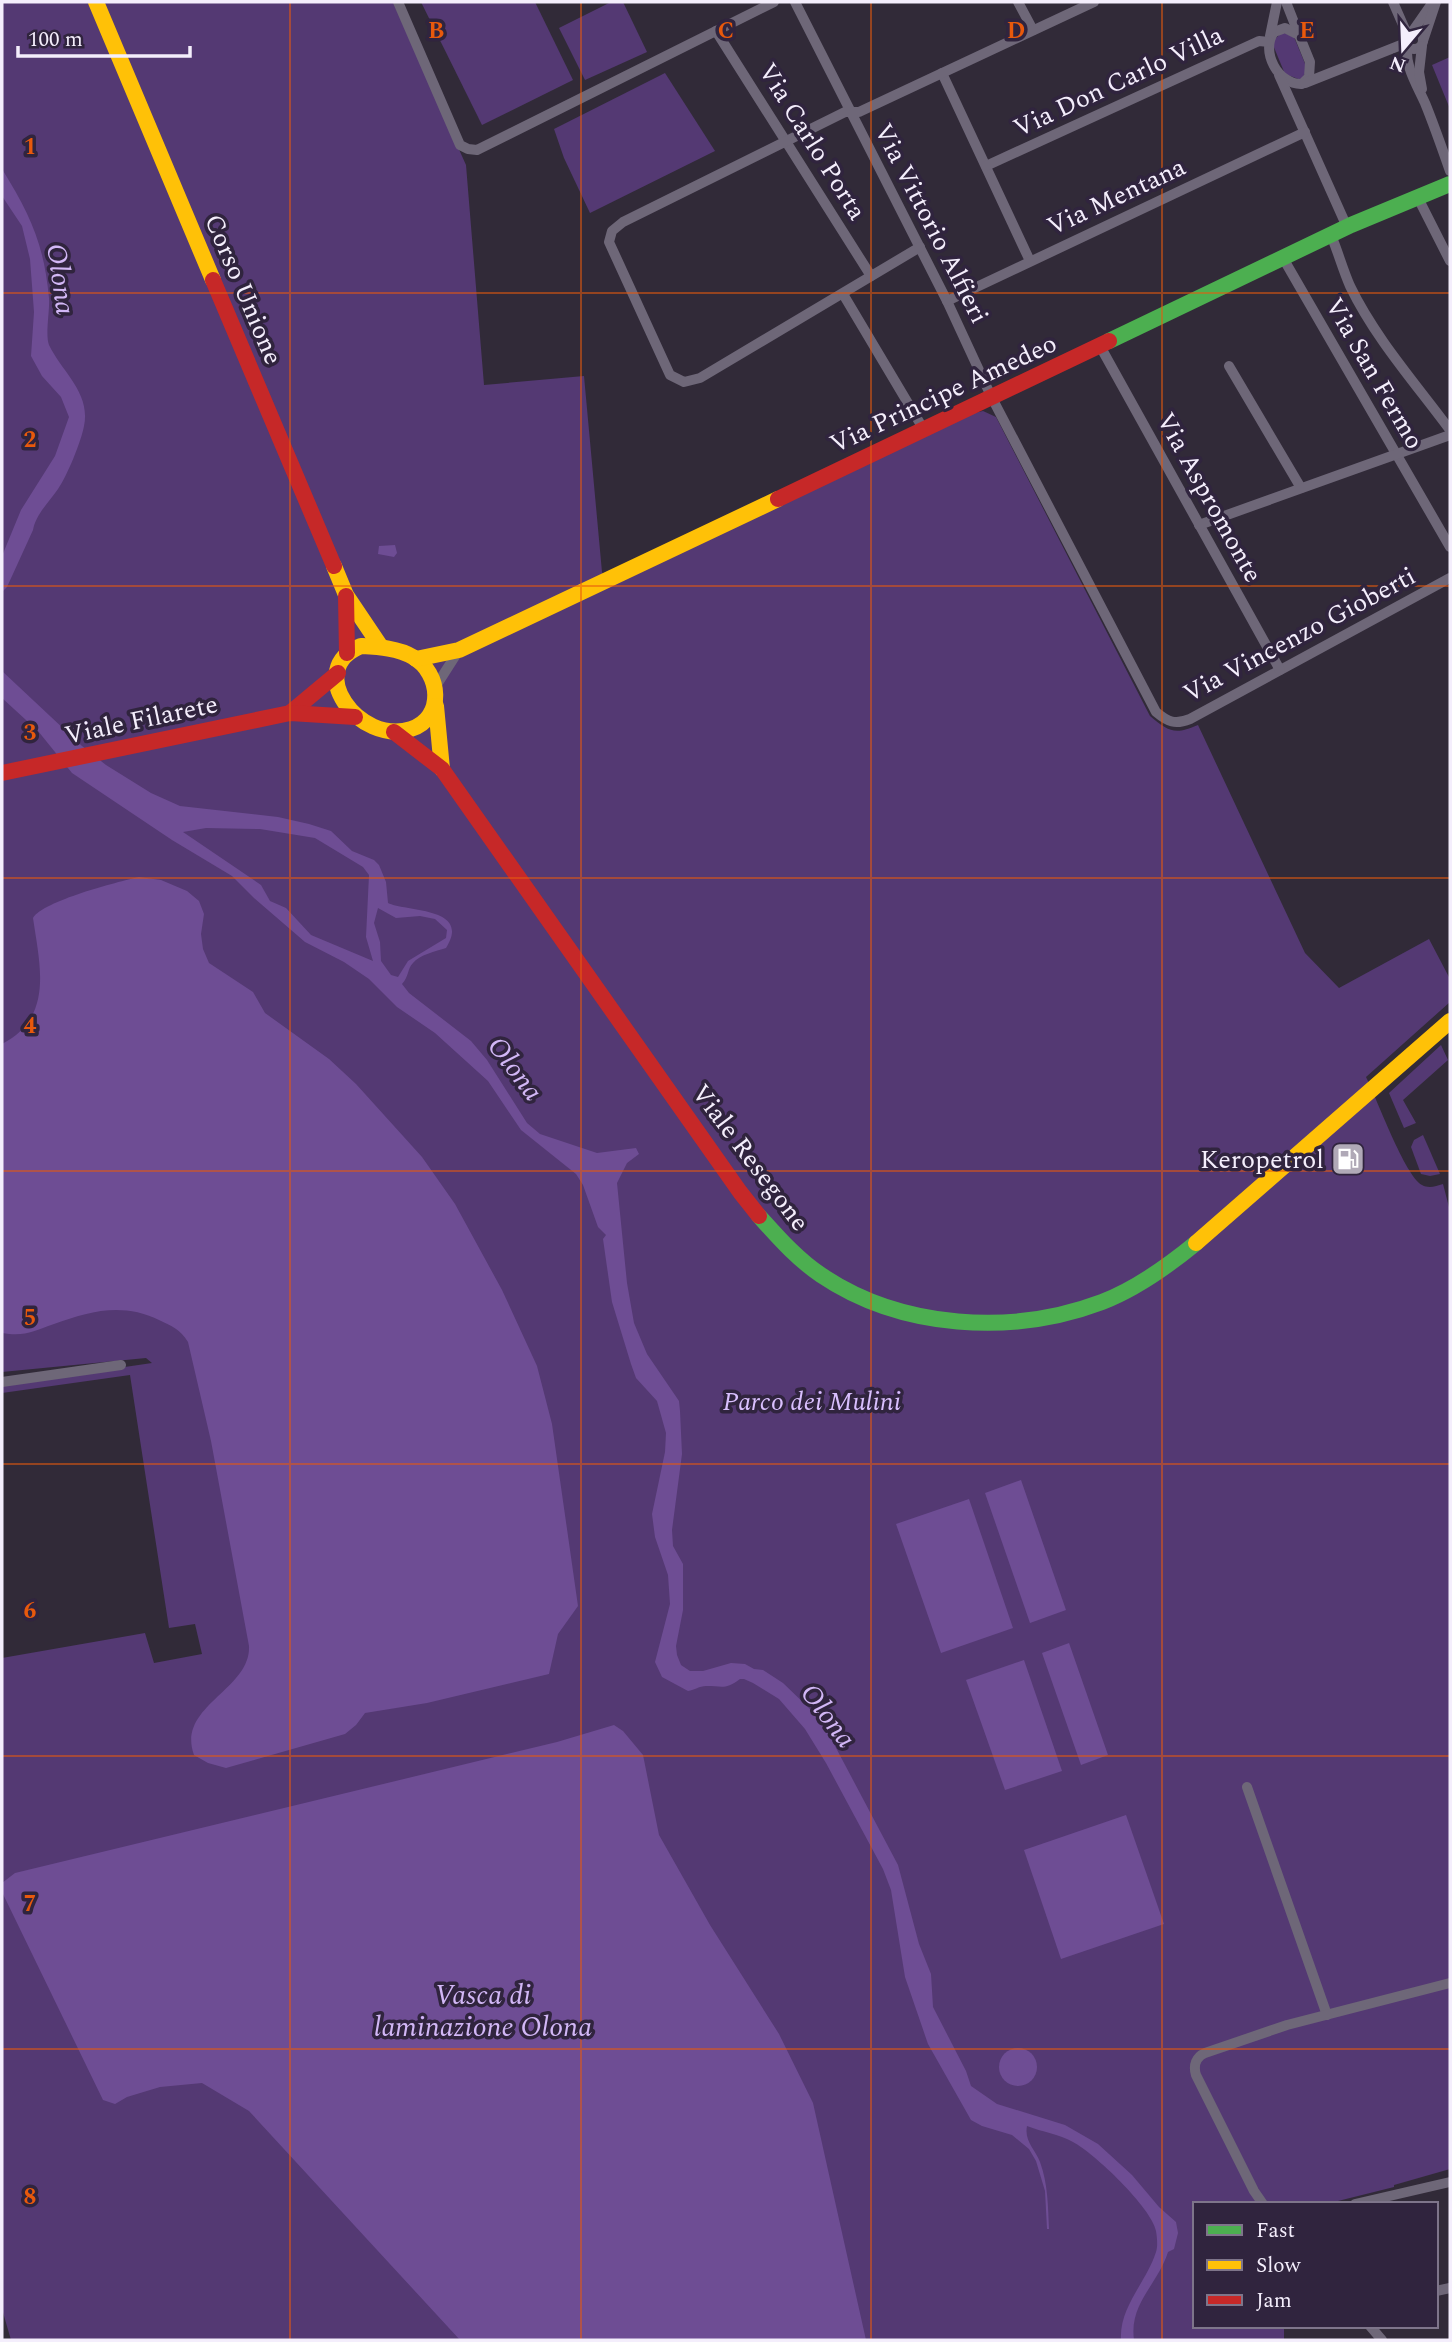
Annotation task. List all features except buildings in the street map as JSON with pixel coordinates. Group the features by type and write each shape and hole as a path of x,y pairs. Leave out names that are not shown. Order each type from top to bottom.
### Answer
{"street":[{"name":"Corso Unione","path":"96,2 346,595 381,647"},
{"path":"398,2 460,145 477,150 774,2"},
{"name":"Via Vittorio Alfieri","path":"795,2 947,301 991,396 1156,712 1168,722"},
{"path":"1018,2 1034,30"},
{"path":"920,247 700,378 684,382 670,374 610,247 609,235 623,222 786,140 845,112 859,112 1094,2"},
{"path":"1277,2 1269,49 1347,227"},
{"path":"1286,2 1310,62 1309,77 1303,83 1297,100 1297,114"},
{"path":"1393,2 1408,39 1406,58 1411,74 1425,102 1450,171"},
{"path":"1408,39 1435,2"},
{"path":"1425,102 1419,72 1422,43 1435,2"},
{"path":"1270,39 1278,29 1285,28 1299,35"},
{"name":"Via Carlo Porta","path":"716,31 871,276"},
{"path":"1279,75 1291,84 1303,83 1408,39 1418,32 1422,43"},
{"name":"Via Don Carlo Villa","path":"986,166 1259,41 1270,39"},
{"path":"1310,62 1323,67 1341,68"},
{"path":"942,73 1030,261"},
{"name":"Via Mentana","path":"947,301 1305,132"},
{"name":"Via Principe Amedeo","path":"416,659 459,650 1347,227 1450,184"},
{"path":"1417,196 1450,261"},
{"path":"1331,235 1359,302 1450,430"},
{"name":"Via San Fermo","path":"1283,258 1450,547"},
{"path":"843,294 924,430"},
{"name":"Via Aspromonte","path":"1100,346 1280,670"},
{"path":"1229,366 1301,488"},
{"path":"1199,525 1450,435"},
{"name":"Via Vincenzo Gioberti","path":"1168,722 1180,723 1190,719 1450,578"},
{"name":"Corso Unione","path":"346,595 347,653"},
{"path":"436,703 423,723 406,731 394,732 355,717 341,698 337,687 338,673 347,653 361,646 381,647 416,659 431,674 436,685 442,769"},
{"path":"436,685 459,650"},
{"name":"Viale Filarete","path":"290,713 338,673"},
{"name":"Viale Filarete","path":"2,773 290,713 355,717"},
{"name":"Viale Resegone","path":"394,732 442,769 758,1216 799,1258 823,1276 878,1304 937,1320 1003,1322 1071,1311 1136,1286 1195,1245 1450,1021"},
{"path":"2,1382 121,1366"},
{"path":"1247,1787 1327,2015"},
{"path":"1262,2202 1196,2075 1196,2062 1205,2053 1287,2025 1450,1983"},
{"path":"1364,2202 1450,2182"}],"green space":[{"name":"Parco dei Mulini","path":"2,2 393,2 466,165 484,385 584,376 602,572 609,586 970,414 983,411 996,417 1150,716 1172,730 1178,731 1198,725 1305,953 1339,988 1429,939 1450,979 1450,1002 1366,1077 1392,1136 1415,1179 1430,1187 1443,1184 1450,1211 1450,2169 1334,2202 1193,2202 1193,2328 1284,2328 1284,2340 11,2340 2,2309 2,1658 145,1633 154,1663 202,1654 195,1624 169,1628 130,1375 2,1393 2,1385 152,1363 146,1358 2,1372"},
{"path":"421,2 535,2 573,80 482,125"},
{"path":"611,2 623,2 647,52 585,80 559,28"},
{"path":"1282,32 1294,37 1306,66 1307,70 1301,80 1285,74 1273,45 1273,41"},
{"path":"1450,57 1450,109 1432,65"},
{"path":"665,73 715,151 590,213 564,158 554,129"},
{"path":"1441,1045 1448,1060 1403,1100 1416,1123 1404,1128 1389,1093"},
{"path":"1423,1135 1440,1174 1421,1174 1411,1147 1414,1140"}],"water":[{"path":"2,169 28,215 39,245 49,298 49,345 74,383 85,414 77,450 69,468 37,519 7,587 2,592 2,556 21,510 55,456 69,417 61,397 42,376 31,356 34,312 30,259 22,226 2,196"},
{"path":"395,545 397,553 394,557 378,554 379,546"},
{"path":"2,671 106,765 151,793 180,806 278,817 309,824 331,831 352,851 374,860 386,882 388,903 434,914 451,925 452,935 446,948 416,960 402,984 409,993 471,1041 487,1060 527,1123 540,1134 597,1153 636,1148 639,1154 627,1163 617,1183 627,1283 634,1323 647,1354 679,1401 682,1454 672,1530 673,1546 683,1564 683,1610 676,1646 681,1665 690,1671 703,1671 731,1663 763,1670 783,1683 812,1711 817,1712 898,1865 919,1944 931,1974 933,2007 971,2086 997,2104 1065,2125 1098,2144 1132,2175 1159,2207 1176,2222 1178,2233 1174,2249 1168,2252 1140,2305 1136,2315 1134,2340 1121,2340 1122,2328 1124,2317 1156,2252 1157,2236 1152,2221 1121,2182 1082,2148 1062,2137 1027,2126 1028,2141 1040,2162 1045,2179 1047,2229 1045,2191 1036,2161 1029,2149 1012,2135 971,2120 928,2044 905,1977 891,1890 883,1869 805,1729 779,1699 744,1679 727,1686 704,1686 688,1691 662,1677 655,1662 670,1604 668,1575 655,1537 652,1514 665,1452 666,1433 657,1401 636,1378 631,1364 612,1302 603,1239 606,1235 598,1227 583,1185 576,1174 521,1130 488,1081 435,1033 397,1007 369,979 344,962 305,942 232,876 172,840 72,773 38,731 2,698","holes":["206,828 260,829 315,838 363,867 369,875 366,937 373,961 311,935 286,908 270,901 261,885 183,832","378,908 396,918 420,916 435,919 447,930 446,938 408,961 398,977 391,975 381,961 380,942 374,923"]},
{"path":"139,877 161,880 187,891 199,901 204,914 201,934 203,949 209,963 253,992 265,1013 329,1059 356,1084 422,1157 455,1204 502,1290 537,1366 552,1424 578,1606 558,1634 549,1674 427,1703 365,1713 345,1734 226,1768 208,1763 194,1755 191,1738 195,1723 239,1675 249,1646 211,1441 188,1342 179,1331 164,1322 146,1314 119,1310 80,1315 23,1334 2,1333 2,1044 19,1033 30,1020 37,1005 40,972 33,918 65,899"},
{"path":"1021,1480 1066,1610 1030,1623 985,1493"},
{"path":"969,1499 1013,1628 941,1653 896,1524"},
{"path":"1069,1643 1108,1755 1081,1765 1042,1653"},
{"path":"1024,1660 1062,1771 1005,1790 966,1680"},
{"name":"Vasca di laminazione Olona","path":"614,1725 623,1731 643,1755 659,1835 710,1925 779,2034 813,2103 866,2340 460,2340 249,2111 202,2083 160,2087 127,2097 115,2104 103,2100 2,1892 2,1883 15,1873 557,1742"},
{"path":"1126,1815 1164,1924 1061,1959 1024,1850"},
{"path":"1018,2048 1031,2054 1037,2067 1031,2080 1018,2086 1005,2080 999,2067 1005,2054"}],"traffic: fast":[{"path":"1109,341 1351,225 1450,184"},
{"path":"759,1216 804,1262 852,1293 886,1307 958,1322 1031,1320 1102,1302 1151,1276 1196,1243"}],"traffic: slow":[{"path":"96,2 213,280"},
{"path":"416,659 459,650 778,499"},
{"path":"334,566 346,595 381,647"},
{"path":"361,646 388,648 413,657 422,664 434,684 435,695 430,715 422,723 411,729 392,731 373,726 357,716 345,703 338,687 337,671 344,657 361,646"},
{"path":"436,706 442,769"},
{"path":"1196,1243 1450,1021"}],"traffic: jam":[{"path":"213,280 334,566"},
{"path":"778,499 1109,341"},
{"path":"346,596 347,653"},
{"path":"290,713 338,673"},
{"path":"2,773 290,713 355,717"},
{"path":"394,732 442,769 759,1216"}],"place":[{"name":"Keropetrol","path":"1348,1159"}],"water label":[{"name":"Olona","path":"62,279"},
{"name":"Olona","path":"516,1068"},
{"name":"Olona","path":"829,1715"}]}
